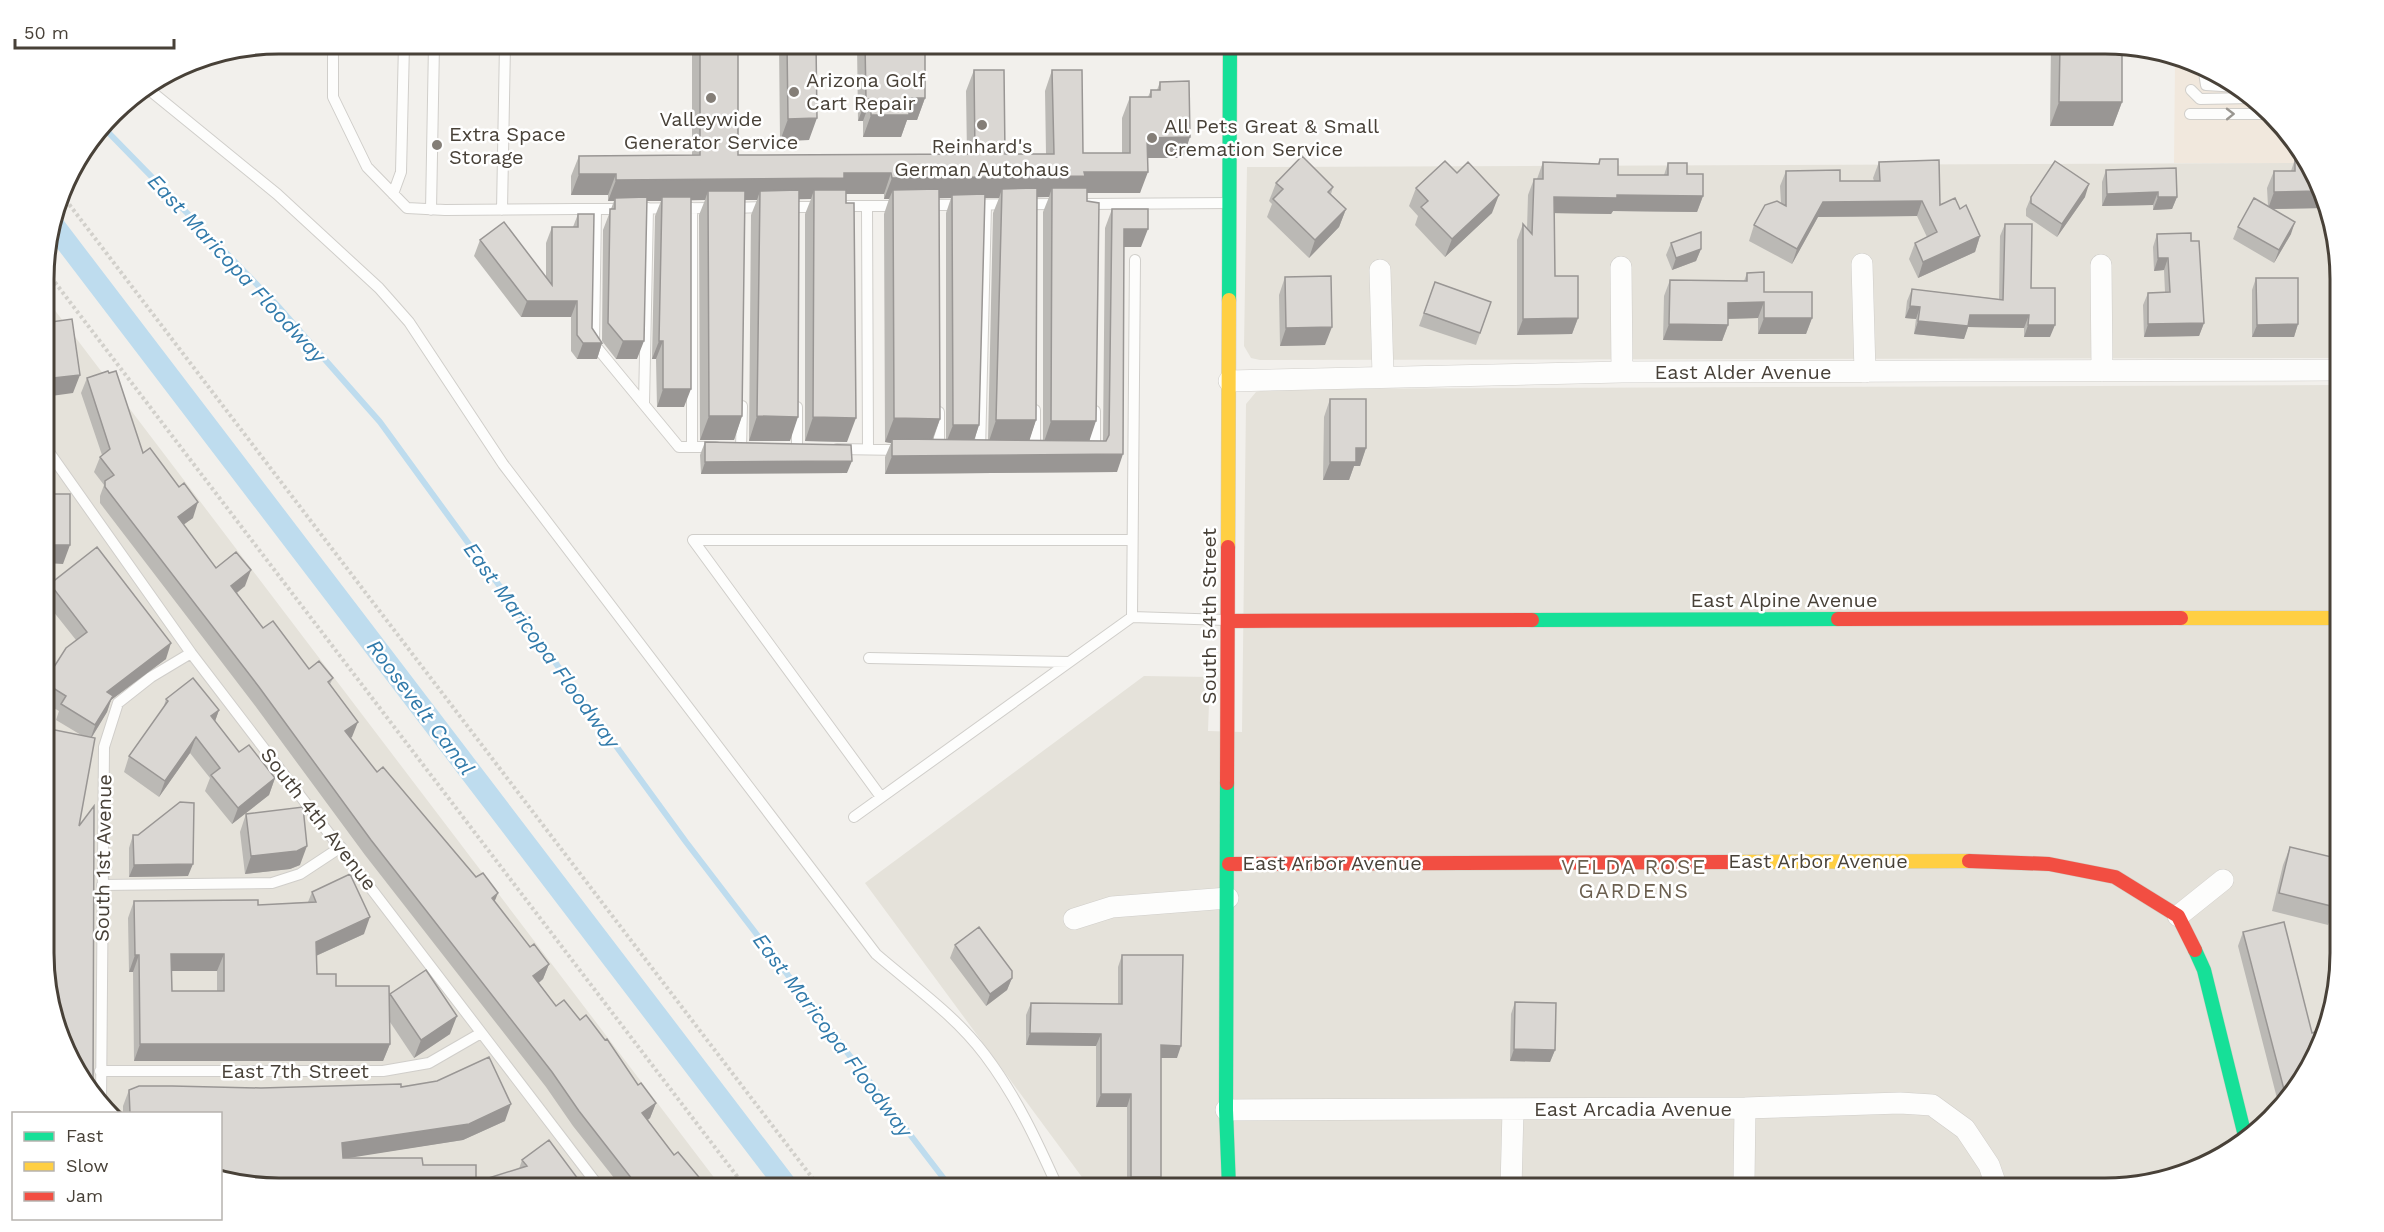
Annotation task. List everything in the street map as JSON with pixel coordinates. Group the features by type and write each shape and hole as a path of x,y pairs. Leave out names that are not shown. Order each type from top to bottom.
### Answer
{"street":[{"name":"South 54th Street","path":"1229,1178 1226,1110 1229,864 1230,54"},
{"path":"1862,264 1865,372"},
{"path":"2101,265 2102,371"},
{"path":"1621,267 1622,372"},
{"path":"1380,270 1383,376"},
{"name":"East Alder Avenue","path":"1229,381 1622,372 2330,370"},
{"name":"East Alpine Avenue","path":"1229,621 2330,618"},
{"name":"East Arbor Avenue","path":"1229,864 2004,861 2049,864 2115,877 2178,916"},
{"path":"2223,880 2178,916 2204,970 2244,1130"},
{"path":"1074,919 1112,907 1227,898"},
{"name":"East Arcadia Avenue","path":"1226,1110 1745,1108 1900,1103 1932,1106 1965,1129 1989,1165 1994,1178"},
{"path":"1744,1178 1745,1108"},
{"path":"1511,1178 1513,1110"}],"lane":[{"path":"333,54 333,97 367,167 407,208 431,210 692,208 744,213 798,212 867,206 938,211 986,205 1229,202"},
{"path":"393,194 401,172 404,54"},
{"path":"431,210 434,54"},
{"path":"502,210 505,54"},
{"path":"2205,77 2206,85 2221,86"},
{"path":"2191,90 2200,99 2239,98"},
{"path":"153,93 277,194 379,288 409,322 503,464 876,954 948,1016 984,1053 1023,1110 1054,1178"},
{"path":"2190,114 2257,114"},
{"path":"1098,204 1098,216"},
{"path":"980,451 986,205"},
{"path":"1036,205 1036,216"},
{"path":"867,206 868,449"},
{"path":"644,404 648,208"},
{"path":"692,208 692,447"},
{"path":"596,209 594,344 679,447 747,448 742,390"},
{"path":"1132,617 1135,260"},
{"path":"797,391 792,448 809,448"},
{"path":"1035,393 1030,452 1047,452"},
{"path":"1083,452 1095,453 1096,393"},
{"path":"927,450 944,451 939,404"},
{"path":"821,449 915,450"},
{"name":"South 4th Avenue","path":"54,459 191,653 592,1178"},
{"path":"881,797 693,540 1132,540"},
{"path":"855,817 1132,617 1229,621"},
{"name":"South 1st Avenue","path":"101,1091 104,747 118,703 151,676 191,653"},
{"path":"869,658 1069,662"},
{"path":"102,885 272,883 300,874 341,847"},
{"name":"East 7th Street","path":"100,1071 382,1071 429,1063 481,1033"}],"path":[{"path":"68,202 812,1178"},
{"path":"54,281 738,1178"}],"shaded area":[{"path":"2175,65 2205,77 2242,100 2284,142 2298,163 2174,163"},
{"path":"2298,163 2313,193 2326,235 2330,264 2330,358 1260,360 1251,358 1244,346 1247,167"},
{"path":"54,309 714,1178 271,1178 222,1117 222,1112 120,1112 100,1090 84,1066 71,1039 58,997 54,968"},
{"path":"2330,385 2330,968 2326,997 2313,1039 2300,1066 2284,1090 2242,1132 2205,1155 2149,1174 2120,1178 1083,1178 865,883 1144,676 1210,677 1208,731 1242,732 1246,404 1256,392 1271,389"}],"building":[{"path":"700,54 738,54 738,155 975,154 974,70 1004,70 1005,154 1054,154 1052,70 1082,70 1083,153 1130,153 1130,97 1151,97 1151,90 1160,90 1160,82 1189,81 1190,137 1147,138 1148,172 1084,172 1085,176 892,178 891,173 844,173 844,178 616,180 616,174 579,174 579,156 700,155"},
{"path":"787,54 816,54 817,118 788,119"},
{"path":"865,54 925,54 925,98 909,98 909,115 871,115 871,99 866,99"},
{"path":"2060,54 2122,54 2122,102 2059,102"},
{"path":"1302,156 1333,187 1328,192 1346,209 1315,240 1273,199 1283,189 1276,183"},
{"path":"1600,159 1618,159 1618,175 1668,175 1668,163 1687,163 1687,174 1703,174 1703,196 1554,197 1555,276 1578,276 1578,318 1523,319 1523,224 1532,234 1534,179 1543,179 1543,162 1599,164"},
{"path":"2295,159 2312,191 2274,192 2274,171 2295,171"},
{"path":"1939,160 1940,205 1955,198 1960,209 1966,205 1980,236 1923,262 1915,243 1937,232 1922,201 1823,202 1797,249 1754,225 1765,205 1777,201 1786,206 1786,171 1840,170 1840,181 1880,181 1879,162"},
{"path":"1445,161 1457,173 1468,162 1499,195 1452,239 1421,207 1428,201 1416,188"},
{"path":"2055,161 2089,184 2062,224 2031,203 2031,197"},
{"path":"2176,168 2177,197 2158,197 2158,192 2107,194 2106,170"},
{"path":"1037,188 1036,420 996,420 1002,189"},
{"path":"1052,188 1087,188 1087,201 1099,203 1096,421 1051,421"},
{"path":"939,189 940,419 894,418 893,190"},
{"path":"799,190 798,417 757,416 760,191"},
{"path":"814,190 846,190 846,203 854,203 856,418 813,417"},
{"path":"708,191 745,191 742,416 709,416"},
{"path":"985,194 979,425 953,425 952,195"},
{"path":"647,197 644,341 623,341 608,323 610,209 615,209 615,198"},
{"path":"662,197 691,197 691,389 663,389 663,341 659,341"},
{"path":"2254,198 2295,222 2279,250 2238,227"},
{"path":"1112,209 1148,209 1148,229 1124,229 1123,454 892,456 892,439 1106,441 1109,435"},
{"path":"578,214 594,214 592,328 602,343 583,343 577,335 577,301 527,301 480,240 504,222 552,285 552,227 578,227"},
{"path":"2005,224 2032,224 2031,288 2055,288 2055,325 2028,325 2029,315 1970,315 1968,326 1918,321 1920,307 1910,306 1912,289 2003,300"},
{"path":"1701,232 1701,249 1676,258 1671,243"},
{"path":"2191,233 2191,241 2199,241 2204,323 2148,324 2148,293 2170,292 2168,258 2158,258 2157,234"},
{"path":"1764,272 1764,292 1812,292 1812,318 1764,318 1764,302 1728,303 1728,325 1669,324 1670,280 1747,281 1747,273"},
{"path":"1331,276 1332,327 1286,328 1285,277"},
{"path":"2256,278 2298,278 2298,324 2257,325"},
{"path":"1435,282 1491,302 1480,333 1424,313"},
{"path":"72,319 80,375 54,378 54,322"},
{"path":"108,371 109,373 116,371 143,453 150,448 179,487 184,483 198,502 178,517 216,568 236,552 251,570 231,586 263,628 273,621 309,669 319,661 333,678 328,682 358,722 345,731 377,772 383,767 476,877 483,873 498,893 492,898 530,947 534,944 549,964 533,976 556,1006 564,1000 580,1020 586,1015 605,1040 607,1039 638,1085 641,1083 656,1103 642,1113 674,1155 678,1152 700,1178 631,1178 552,1072 371,840 259,687 105,487 105,481 114,475 100,457 110,449 87,378"},
{"path":"1330,399 1366,399 1366,448 1356,448 1356,462 1330,462"},
{"path":"705,442 851,445 852,461 705,462"},
{"path":"54,494 70,494 70,545 54,545"},
{"path":"97,547 171,643 107,692 113,696 95,725 61,704 66,696 54,689 54,667 66,648 87,632 54,589 54,581"},
{"path":"193,678 219,710 211,716 239,752 249,745 275,778 238,808 211,775 220,768 196,737 165,781 129,756 168,701 166,699"},
{"path":"54,730 95,738 79,826 94,806 93,1080 77,1053 66,1025 58,997 54,968"},
{"path":"180,802 194,803 193,864 134,865 133,835 138,835"},
{"path":"303,807 307,846 297,851 251,856 246,814"},
{"path":"2290,847 2330,857 2330,906 2279,893"},
{"path":"350,874 370,917 316,942 317,974 336,974 336,986 389,986 390,1044 140,1044 139,955 135,955 134,901 258,900 258,905 316,902 312,892","holes":["171,954 224,954 224,991 172,991"]},
{"path":"2284,922 2312,1033 2316,1032 2300,1066 2284,1090 2243,932"},
{"path":"979,927 1012,971 1012,978 990,994 955,945"},
{"path":"1122,955 1183,955 1181,1046 1161,1045 1161,1177 1131,1177 1131,1094 1101,1094 1101,1034 1030,1033 1031,1003 1122,1004"},
{"path":"426,970 457,1016 421,1040 390,994"},
{"path":"1515,1002 1556,1003 1555,1050 1514,1049"},
{"path":"489,1057 511,1104 469,1124 342,1143 343,1158 422,1158 423,1165 476,1165 476,1178 264,1178 235,1174 222,1170 222,1112 130,1112 129,1090 139,1086 261,1088 401,1084 401,1087 437,1081"},
{"path":"549,1140 577,1178 489,1178 527,1166 522,1160"}],"waterway":[{"name":"East Maricopa Floodway","path":"109,133 276,304 380,422 686,842 943,1178"},
{"name":"Roosevelt Canal","path":"59,232 780,1178"}],"traffic: fast":[{"path":"1229,300 1230,54"},
{"path":"1532,620 1838,619"},
{"path":"1227,783 1226,1110 1229,1178"},
{"path":"2195,950 2204,970 2244,1130"}],"traffic: slow":[{"path":"1228,547 1229,300"},
{"path":"2181,618 2330,618"},
{"path":"1727,862 1969,861"}],"traffic: jam":[{"path":"1227,783 1228,547"},
{"path":"1838,619 2181,618"},
{"path":"1229,621 1532,620"},
{"path":"1969,861 2049,864 2115,877 2178,916 2195,950"},
{"path":"1229,864 1727,862"}],"place":[{"name":"Arizona Golf Cart Repair","path":"794,92"},
{"name":"Valleywide Generator Service","path":"711,98"},
{"name":"Reinhard's German Autohaus","path":"982,125"},
{"name":"All Pets Great & Small Cremation Service","path":"1152,138"},
{"name":"Extra Space Storage","path":"437,145"}],"district":[{"name":"VELDA ROSE GARDENS","path":"1634,878"}]}
